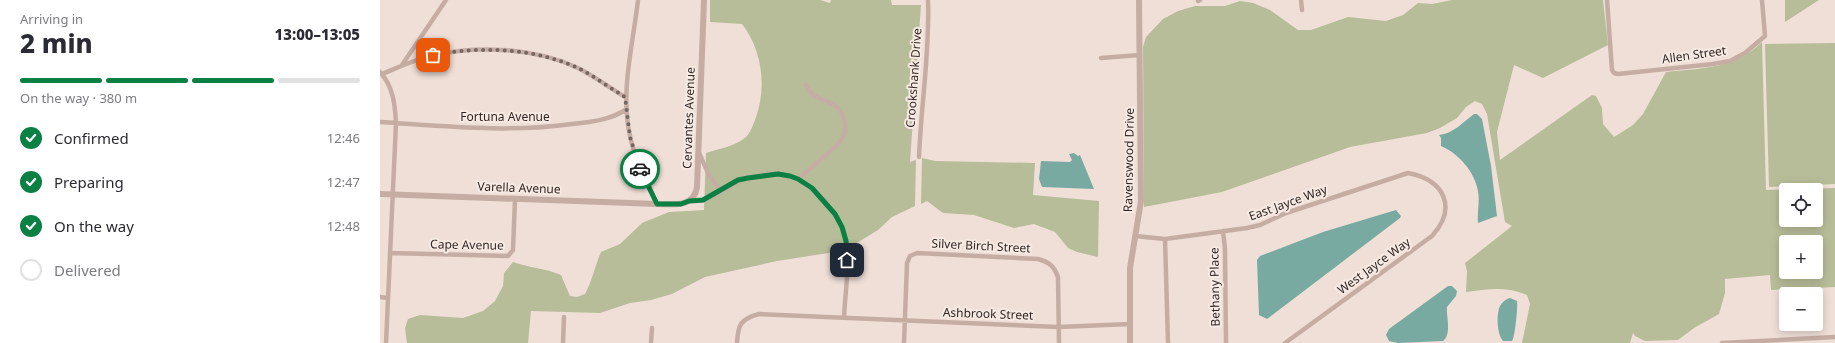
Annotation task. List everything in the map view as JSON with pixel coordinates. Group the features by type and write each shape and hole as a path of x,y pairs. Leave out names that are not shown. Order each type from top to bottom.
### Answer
{"street":[{"path":"401,66 446,0"},
{"path":"638,0 625,97 630,137 634,151 657,204 681,204 689,201 703,200 738,180 764,175 778,174 798,179 812,188 835,214 842,227 847,249 844,318"},
{"name":"Cervantes Avenue","path":"689,201 697,190 704,0"},
{"name":"Crookshank Drive","path":"919,157 921,113 928,56 928,0"},
{"name":"Ravenswood Drive","path":"1130,343 1130,268 1141,201 1140,0"},
{"path":"1301,0 1302,10"},
{"name":"Allen Street","path":"1608,0 1612,70 1614,74 1618,74 1730,61 1755,45 1765,36 1762,0"},
{"path":"386,343 396,123 394,99 387,82 381,73 422,58 450,52 484,50 518,52 550,58 579,69 625,97"},
{"path":"1101,58 1140,55"},
{"path":"798,179 840,142 845,130 845,120 838,108 821,100 809,91 806,85"},
{"name":"Fortuna Avenue","path":"380,122 456,127 537,128 603,120 619,114 627,109"},
{"path":"698,151 710,175 721,191"},
{"name":"East Jayce Way","path":"1135,236 1165,239 1260,225 1286,213 1408,173 1428,179 1440,189"},
{"name":"West Jayce Way","path":"1285,343 1432,236 1440,226 1445,215 1445,204 1440,189"},
{"name":"Varella Avenue","path":"380,194 657,204"},
{"name":"Cape Avenue","path":"390,253 508,256 513,250 515,199"},
{"name":"Bethany Place","path":"1223,231 1225,249 1226,343"},
{"path":"1165,239 1168,343"},
{"name":"Silver Birch Street","path":"905,320 907,263 910,256 917,253 1038,258 1050,263 1055,269 1058,277 1059,327"},
{"path":"380,297 388,298"},
{"name":"Ashbrook Street","path":"737,343 738,328 746,318 759,314 1059,327 1130,324"},
{"path":"563,343 564,317"},
{"path":"904,343 905,320"},
{"path":"1059,327 1059,343"},
{"path":"650,343 652,328"},
{"path":"1722,343 1789,341 1835,337"}],"green space":[{"path":"710,0 820,0 830,3 831,0 891,0 892,5 921,5 910,162 916,160 915,206 892,217 878,230 855,244 835,252 777,261 705,277 672,294 651,300 630,303 600,313 531,311 528,343 407,343 405,328 408,319 420,315 463,318 483,311 495,301 503,286 504,273 513,262 561,275 570,296 577,297 585,294 601,252 620,244 642,223 669,212 704,210 706,153 732,145 746,137 759,108 762,83 759,58 749,35 742,24 710,22"},
{"path":"1452,0 1603,0 1608,45 1543,78 1514,65 1497,132 1500,160 1592,95 1596,96 1602,108 1603,124 1614,137 1633,125 1643,114 1666,72 1717,66 1740,58 1762,42 1766,190 1779,190 1779,227 1823,227 1823,188 1835,188 1835,287 1779,287 1779,290 1771,290 1770,275 1725,279 1725,293 1719,314 1694,328 1678,340 1645,341 1635,336 1633,333 1630,343 1522,343 1530,304 1527,295 1505,289 1466,292 1467,271 1465,263 1512,226 1505,222 1487,114 1482,104 1475,101 1466,107 1457,118 1440,128 1427,133 1350,147 1222,192 1144,207 1143,47 1146,37 1163,19 1178,11 1195,6 1225,6 1240,1 1253,3 1270,10 1298,30 1311,30 1348,17 1386,21 1403,15 1418,3 1432,4"},
{"path":"1785,0 1819,0 1785,22"},
{"path":"1835,43 1835,184 1779,183 1779,187 1769,187 1765,44"},
{"path":"922,158 935,161 1035,163 1033,195 1099,201 1098,257 1077,252 1068,248 1055,232 1034,224 1014,228 974,215 943,213 927,201 921,204"}],"water":[{"path":"1474,114 1477,114 1482,119 1491,166 1497,216 1478,223 1479,195 1473,177 1465,164 1454,153 1441,146 1441,138 1439,135 1454,130"},
{"path":"1074,153 1078,156 1080,155 1094,189 1042,187 1039,179 1041,161 1070,162 1072,160 1069,154"},
{"path":"1396,210 1401,216 1400,218 1267,319 1259,315 1257,260 1260,256 1323,232"},
{"path":"1448,286 1452,286 1457,291 1456,296 1447,307 1448,330 1446,338 1443,341 1398,343 1389,341 1386,335 1389,329"},
{"path":"1510,298 1517,301 1515,328 1512,341 1503,341 1498,329 1498,314 1502,303"}],"way so far":[{"path":"433,55 467,50 518,52 550,58 579,69 625,97 630,137 640,169"}],"route":[{"path":"640,169 657,204 684,204 689,201 703,200 715,195 738,180 764,175 778,174 798,179 812,188 835,214 842,227 846,241 847,260"}]}
